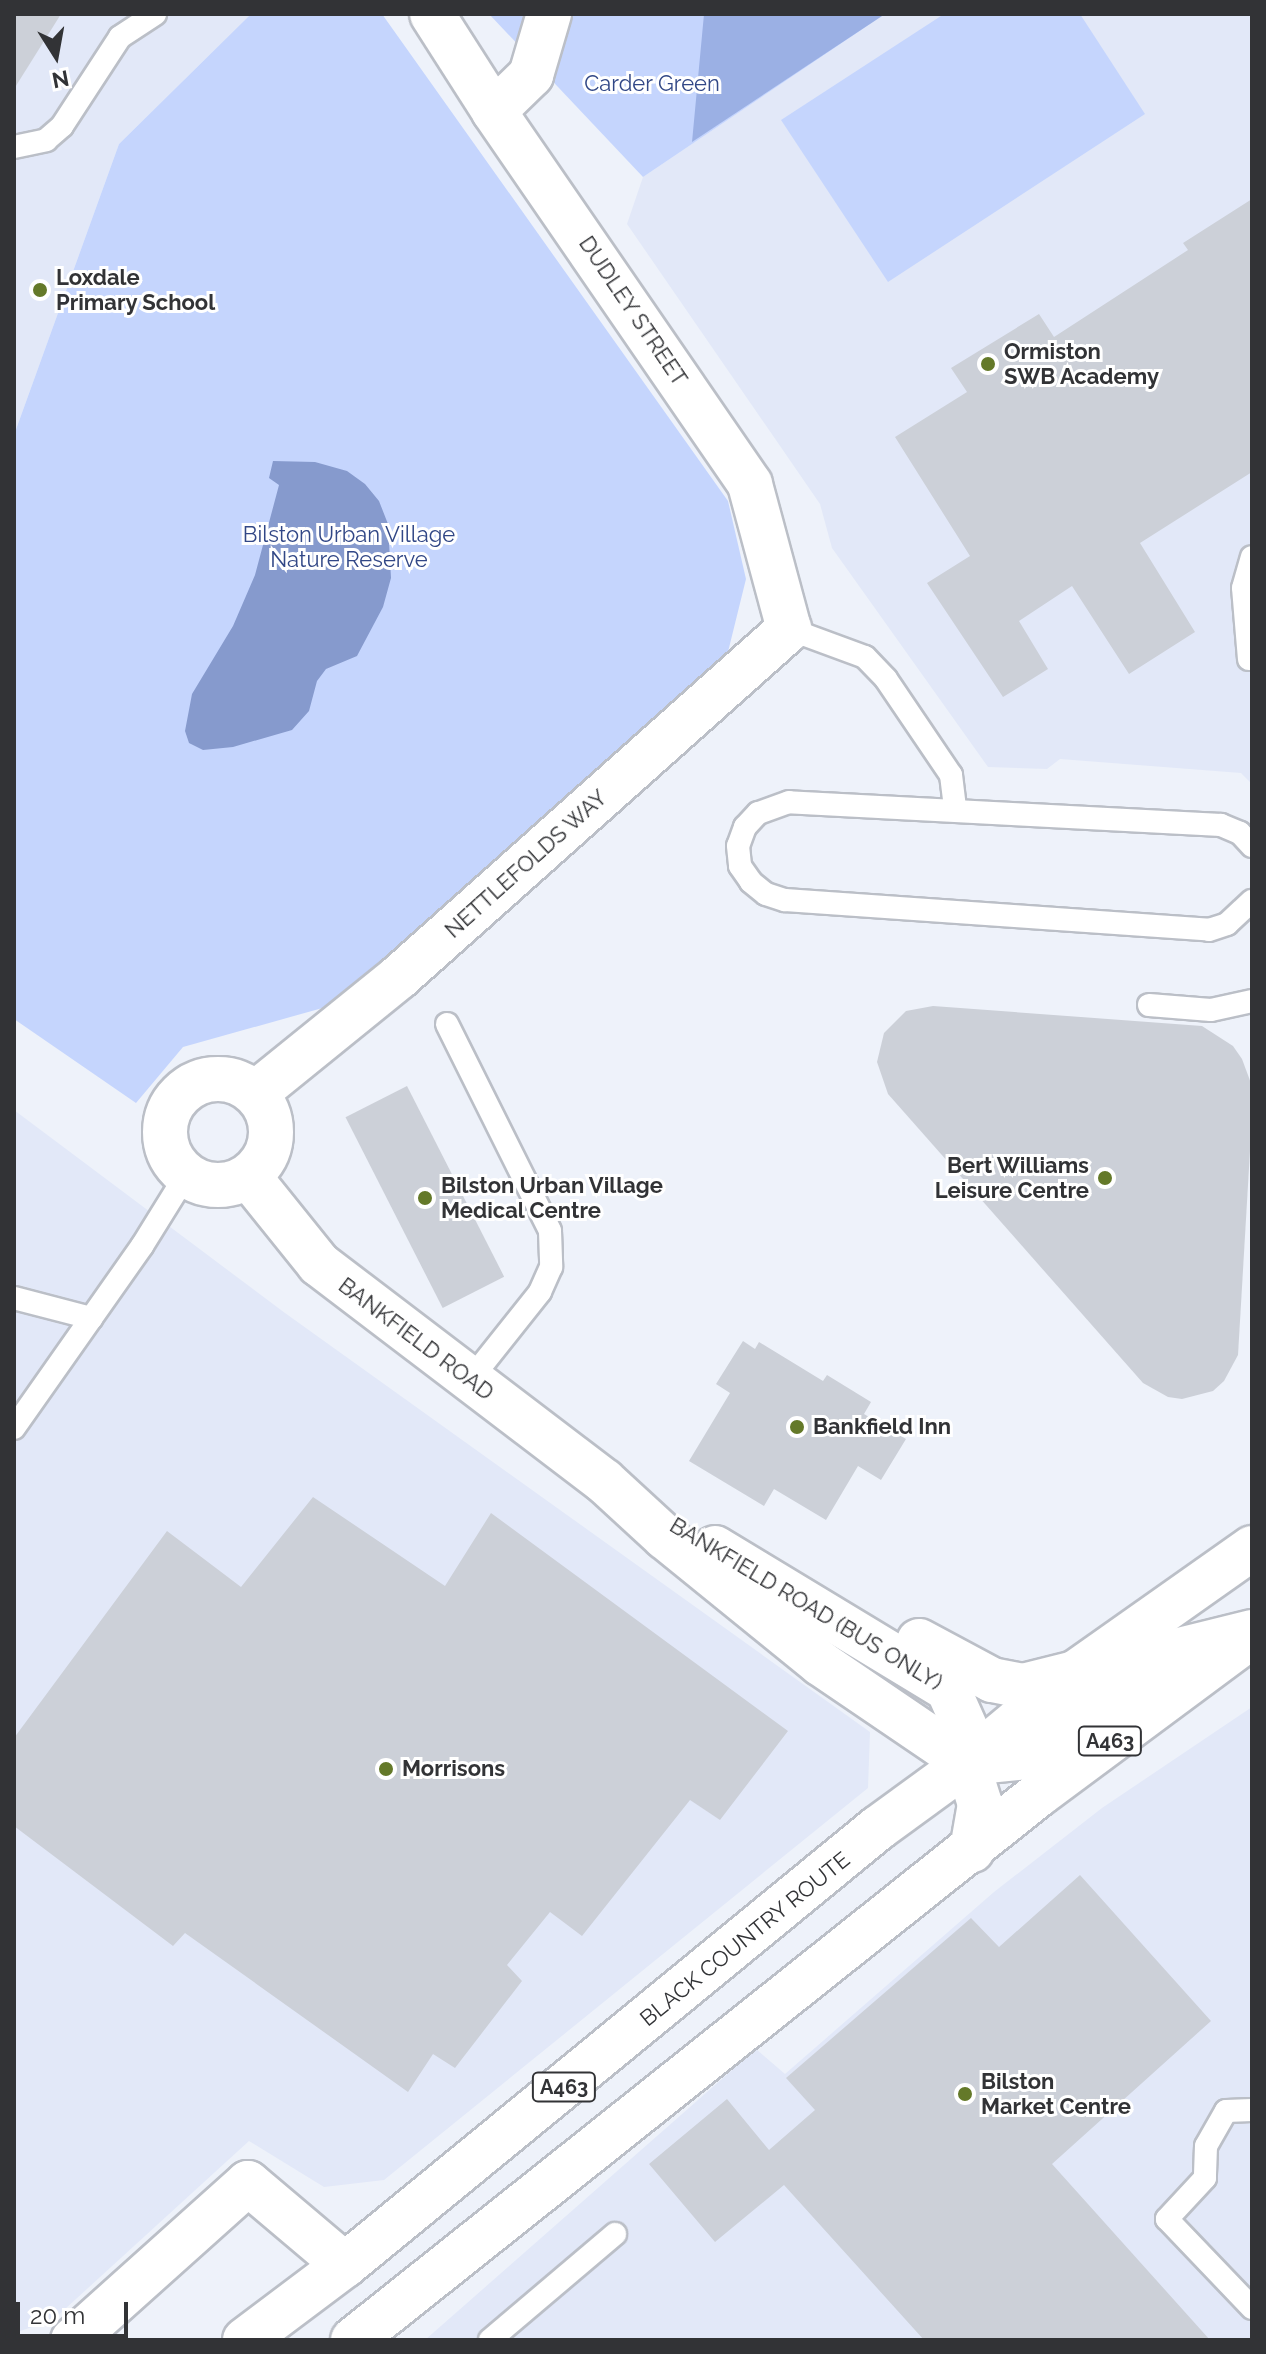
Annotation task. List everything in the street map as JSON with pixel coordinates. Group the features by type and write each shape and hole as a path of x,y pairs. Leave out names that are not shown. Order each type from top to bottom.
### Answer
{"main road":[{"name":"DUDLEY STREET","path":"432,14 494,111 750,484 762,516 789,629"},
{"path":"494,111 531,75 549,14"},
{"name":"NETTLEFOLDS WAY","path":"257,1092 399,977 789,629"},
{"path":"219,1078 239,1082 257,1092 268,1112 268,1151 260,1168 249,1177 219,1187 186,1175 167,1147 165,1130 170,1110 181,1093 199,1082 219,1078"},
{"name":"BANKFIELD ROAD","path":"249,1177 319,1264 604,1481 848,1598 992,1680 1023,1686 1075,1673"},
{"name":"BANKFIELD ROAD (BUS ONLY)","path":"604,1481 948,1689 968,1734 967,1763 980,1804 972,1850"},
{"name":"BLACK COUNTRY ROUTE","path":"245,2340 345,2265 878,1828 967,1763 1075,1673 1252,1548"},
{"path":"967,1763 1027,1757 1175,1651 1252,1634"},
{"name":"A463","path":"353,2340 1039,1794 1252,1634"},
{"path":"73,2340 248,2183 345,2265"}],"lane":[{"path":"14,147 46,140 62,126 120,37 155,14"},
{"path":"1249,659 1243,588 1252,557"},
{"path":"789,629 865,657 886,679 951,775 955,810"},
{"path":"1252,846 1240,833 1221,825 789,802 758,813 745,827 738,846 740,866 751,882 766,894 785,900 1209,930 1227,924 1252,901"},
{"path":"1149,1005 1211,1010 1252,1001"},
{"path":"447,1024 550,1231 551,1267 540,1292 470,1380"},
{"path":"14,1428 186,1175"},
{"path":"14,1298 91,1318"},
{"path":"1252,2110 1226,2111 1206,2146 1205,2178 1167,2219 1252,2308"},
{"path":"490,2340 615,2234"}],"shaded area":[{"name":"Loxdale Primary School","path":"14,14 251,14 119,144 14,435"},
{"path":"704,14 885,14 692,142"},
{"name":"Ormiston SWB Academy","path":"885,14 1252,14 1252,784 1241,773 1060,759 1047,769 988,767 832,548 820,504 627,224 643,177"},
{"path":"273,461 315,462 347,471 365,484 379,501 388,524 391,578 383,607 357,656 326,669 317,681 309,711 292,730 233,747 203,750 189,743 185,731 192,694 233,626 255,575 279,485 269,478"},
{"path":"14,1110 285,1313 870,1732 868,1788 384,2180 324,2187 249,2141 53,2320 14,2333"},
{"path":"1252,1707 1252,2340 425,2340 756,2049 785,2074 994,1892 1102,1808"}],"green space":[{"name":"Bilston Urban Village Nature Reserve","path":"251,14 382,14 728,501 746,579 726,660 344,1002 183,1047 136,1103 14,1019 14,435 119,144"},
{"name":"Carder Green","path":"489,14 885,14 643,177"},
{"path":"944,14 1080,14 1145,114 888,282 781,120"}],"building":[{"path":"14,14 61,14 14,89"},
{"name":"Ormiston SWB Academy","path":"1252,199 1252,472 1140,543 1195,632 1129,674 1072,586 1019,621 1048,669 1003,697 927,583 970,556 895,437 967,392 951,368 1039,314 1054,337 1188,250 1183,243"},
{"name":"Bert Williams Leisure Centre","path":"933,1006 1202,1026 1233,1046 1242,1059 1252,1086 1252,1117 1238,1355 1224,1381 1213,1391 1182,1399 1168,1397 1143,1383 888,1094 877,1062 884,1033 906,1011"},
{"name":"Bilston Urban Village Medical Centre","path":"407,1086 504,1277 443,1308 346,1117"},
{"name":"Bankfield Inn","path":"743,1341 755,1349 759,1342 823,1381 827,1375 871,1402 864,1414 906,1439 881,1480 858,1466 826,1520 774,1489 764,1506 689,1461 730,1393 716,1384"},
{"name":"Morrisons","path":"313,1497 445,1586 491,1513 788,1731 720,1820 690,1800 582,1936 550,1912 507,1965 522,1981 455,2068 433,2054 408,2092 185,1933 173,1946 14,1826 14,1738 167,1531 241,1587"},
{"name":"Bilston Market Centre","path":"1080,1875 1211,2021 1052,2164 1210,2340 924,2340 784,2185 715,2242 649,2164 727,2099 769,2150 815,2110 786,2078 971,1918 999,1947"}],"place":[{"name":"Loxdale Primary School","path":"40,290"},
{"name":"Ormiston SWB Academy","path":"988,364"},
{"name":"Bert Williams Leisure Centre","path":"1105,1178"},
{"name":"Bilston Urban Village Medical Centre","path":"425,1198"},
{"name":"Bankfield Inn","path":"797,1427"},
{"name":"Morrisons","path":"386,1769"},
{"name":"Bilston Market Centre","path":"965,2094"}]}
